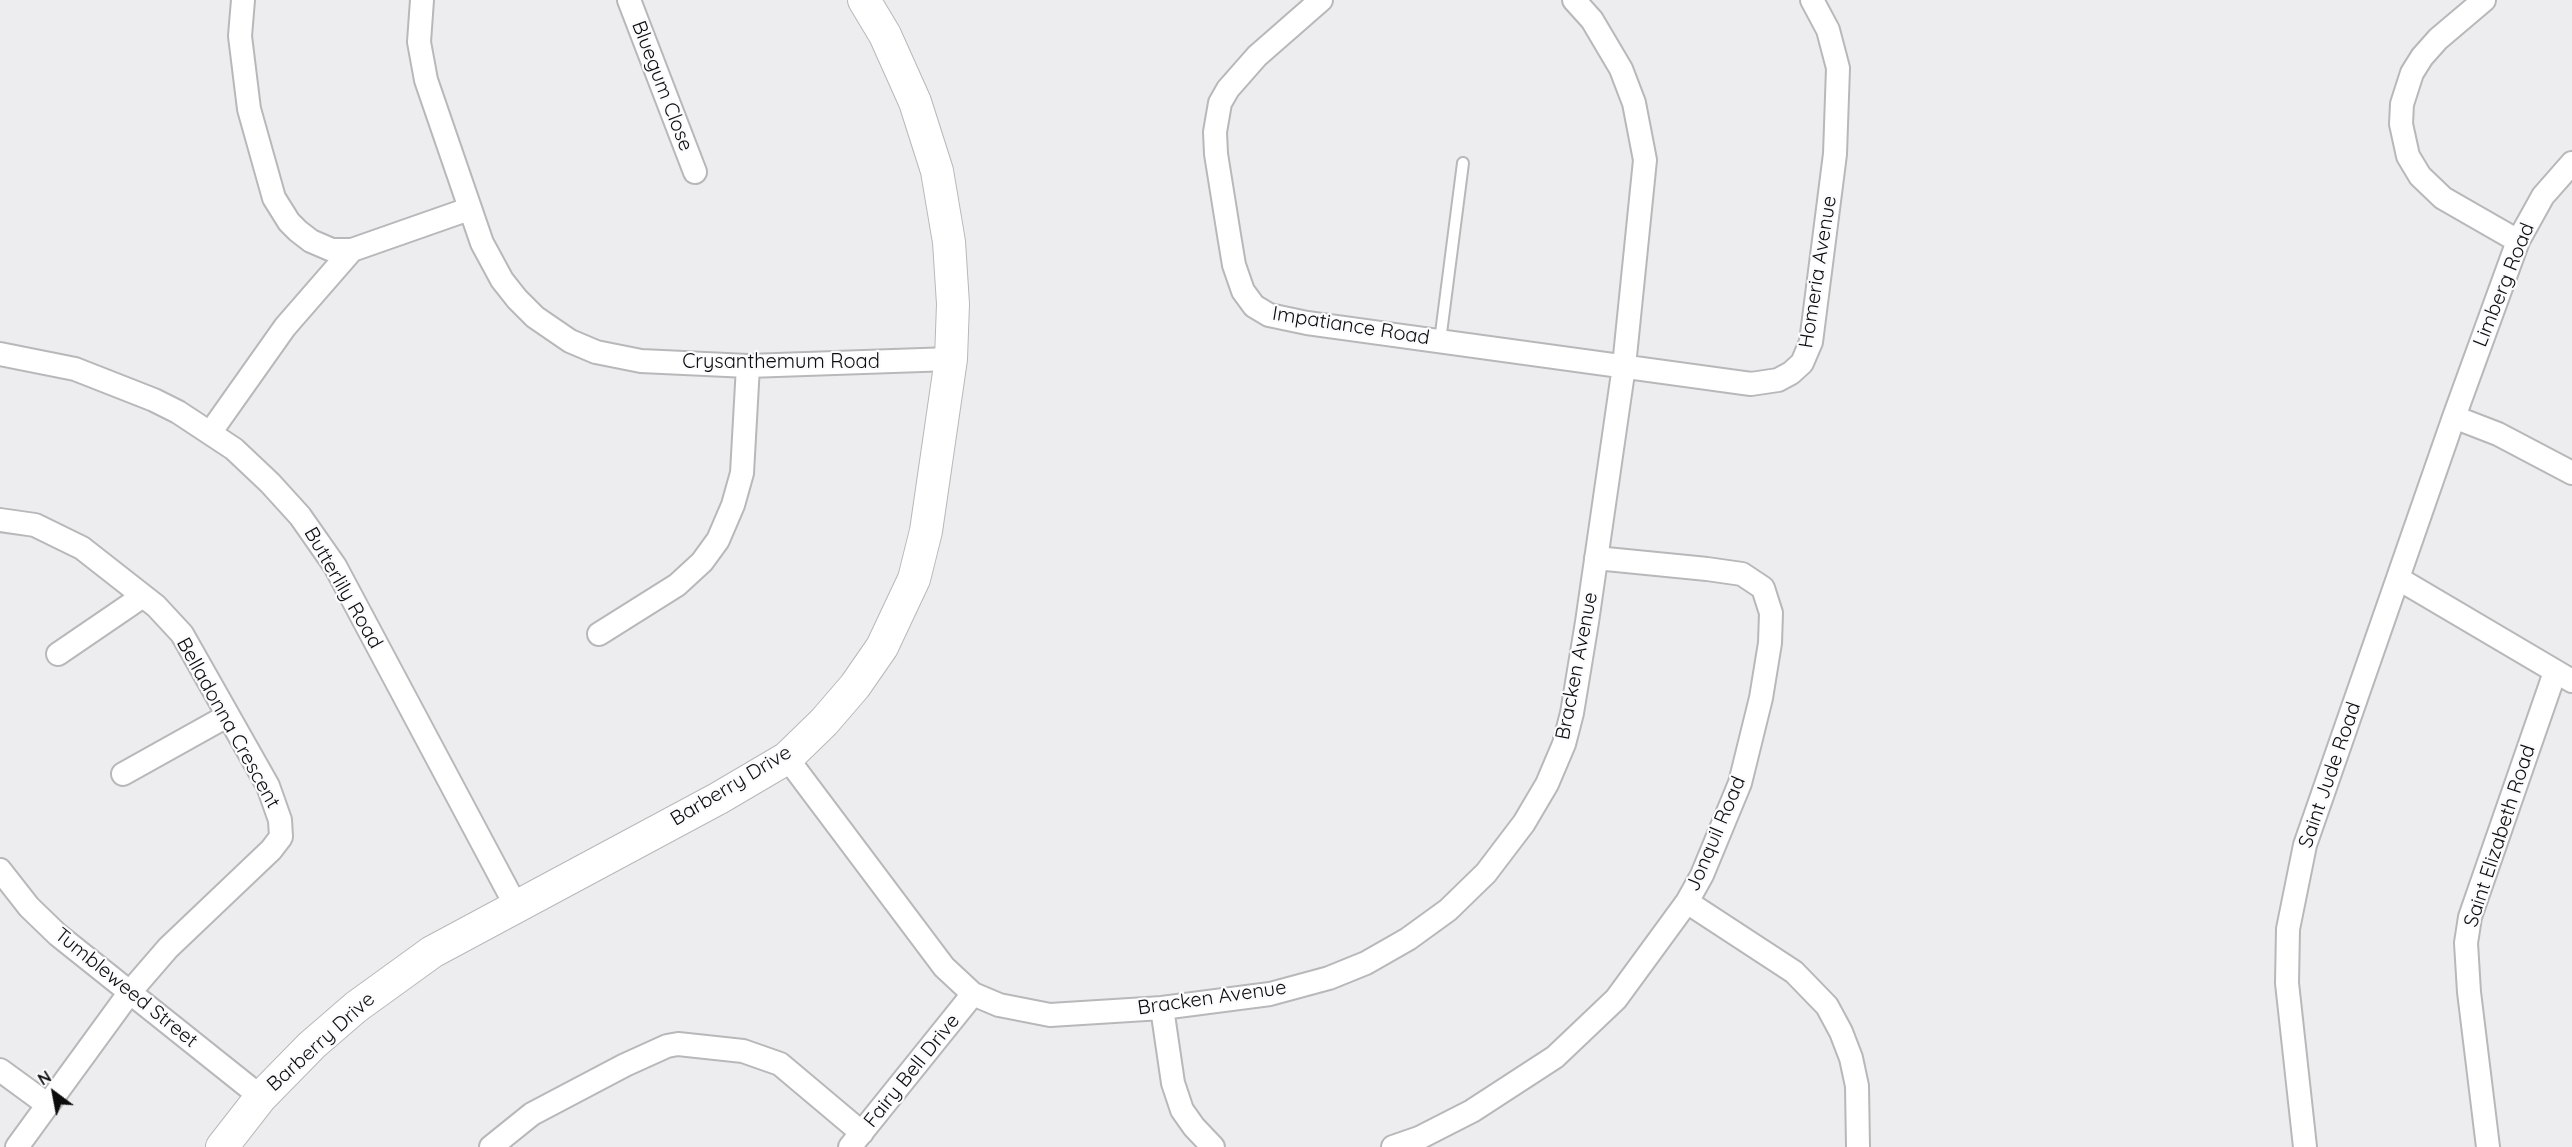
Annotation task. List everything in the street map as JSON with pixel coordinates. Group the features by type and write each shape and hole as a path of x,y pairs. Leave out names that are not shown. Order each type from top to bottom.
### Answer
{"street":[{"path":"243,0 240,36 249,109 274,198 289,222 311,241 332,250 352,250 469,209"},
{"name":"Crysanthemum Road","path":"422,0 419,42 426,80 482,243 502,280 535,317 570,341 596,352 641,361 748,366 951,359"},
{"name":"Bluegum Close","path":"629,0 695,172"},
{"name":"Barberry Drive","path":"222,1147 261,1097 312,1045 356,1007 432,952 719,798 787,758 824,722 855,686 882,647 914,579 926,531 951,359 952,279 949,242 937,171 915,102 885,35 864,0"},
{"name":"Impatiance Road","path":"1321,0 1257,56 1228,89 1220,103 1215,132 1216,154 1234,265 1243,291 1254,306 1269,315 1307,323 1624,366"},
{"name":"Bracken Avenue","path":"787,758 944,967 973,994 999,1005 1050,1015 1162,1008 1270,994 1329,978 1366,963 1408,939 1448,910 1486,873 1524,823 1547,784 1564,744 1572,713 1624,366 1645,160 1641,127 1621,69 1592,20 1574,0"},
{"name":"Homeria Avenue","path":"1624,366 1751,384 1778,380 1802,363 1811,342 1835,154 1838,68 1828,30 1812,0"},
{"path":"2484,0 2438,39 2422,57 2408,84 2402,104 2401,124 2408,156 2420,177 2443,198 2518,241"},
{"name":"Limberg Road","path":"2454,417 2518,241 2543,196 2572,163"},
{"path":"210,433 285,327 352,250"},
{"name":"Butterlily Road","path":"0,354 75,369 154,400 234,449 270,483 300,516 335,566 516,906"},
{"path":"599,634 677,585 702,562 718,540 733,505 742,473 748,366"},
{"path":"2454,417 2498,434 2572,473"},
{"name":"Saint Jude Road","path":"2305,1147 2288,993 2288,929 2305,845 2454,417"},
{"name":"Belladonna Crescent","path":"0,520 35,525 82,548 156,606 182,634 268,786 280,820 281,837 271,850 168,948 130,992 17,1147"},
{"name":"Jonquil Road","path":"1394,1147 1421,1143 1555,1057 1616,999 1687,902 1702,875 1740,783 1761,698 1770,643 1771,614 1768,598 1763,588 1742,574 1596,558"},
{"path":"2398,579 2564,676"},
{"path":"58,654 143,596"},
{"name":"Saint Elizabeth Road","path":"2488,1147 2469,992 2466,942 2470,917 2564,676"},
{"path":"123,774 227,716"},
{"name":"Tumbleweed Street","path":"0,870 29,907 58,934 261,1097"},
{"path":"1687,902 1794,972 1827,1006 1841,1032 1851,1058 1857,1086 1858,1147"},
{"name":"Fairy Bell Drive","path":"856,1140 973,994"},
{"path":"1162,1008 1173,1083 1182,1110 1213,1147"},
{"path":"491,1147 532,1114 625,1065 667,1046 678,1044 743,1050 780,1064 856,1140"},
{"path":"0,1070 48,1105"}],"lane":[{"path":"1440,341 1463,163"}]}
